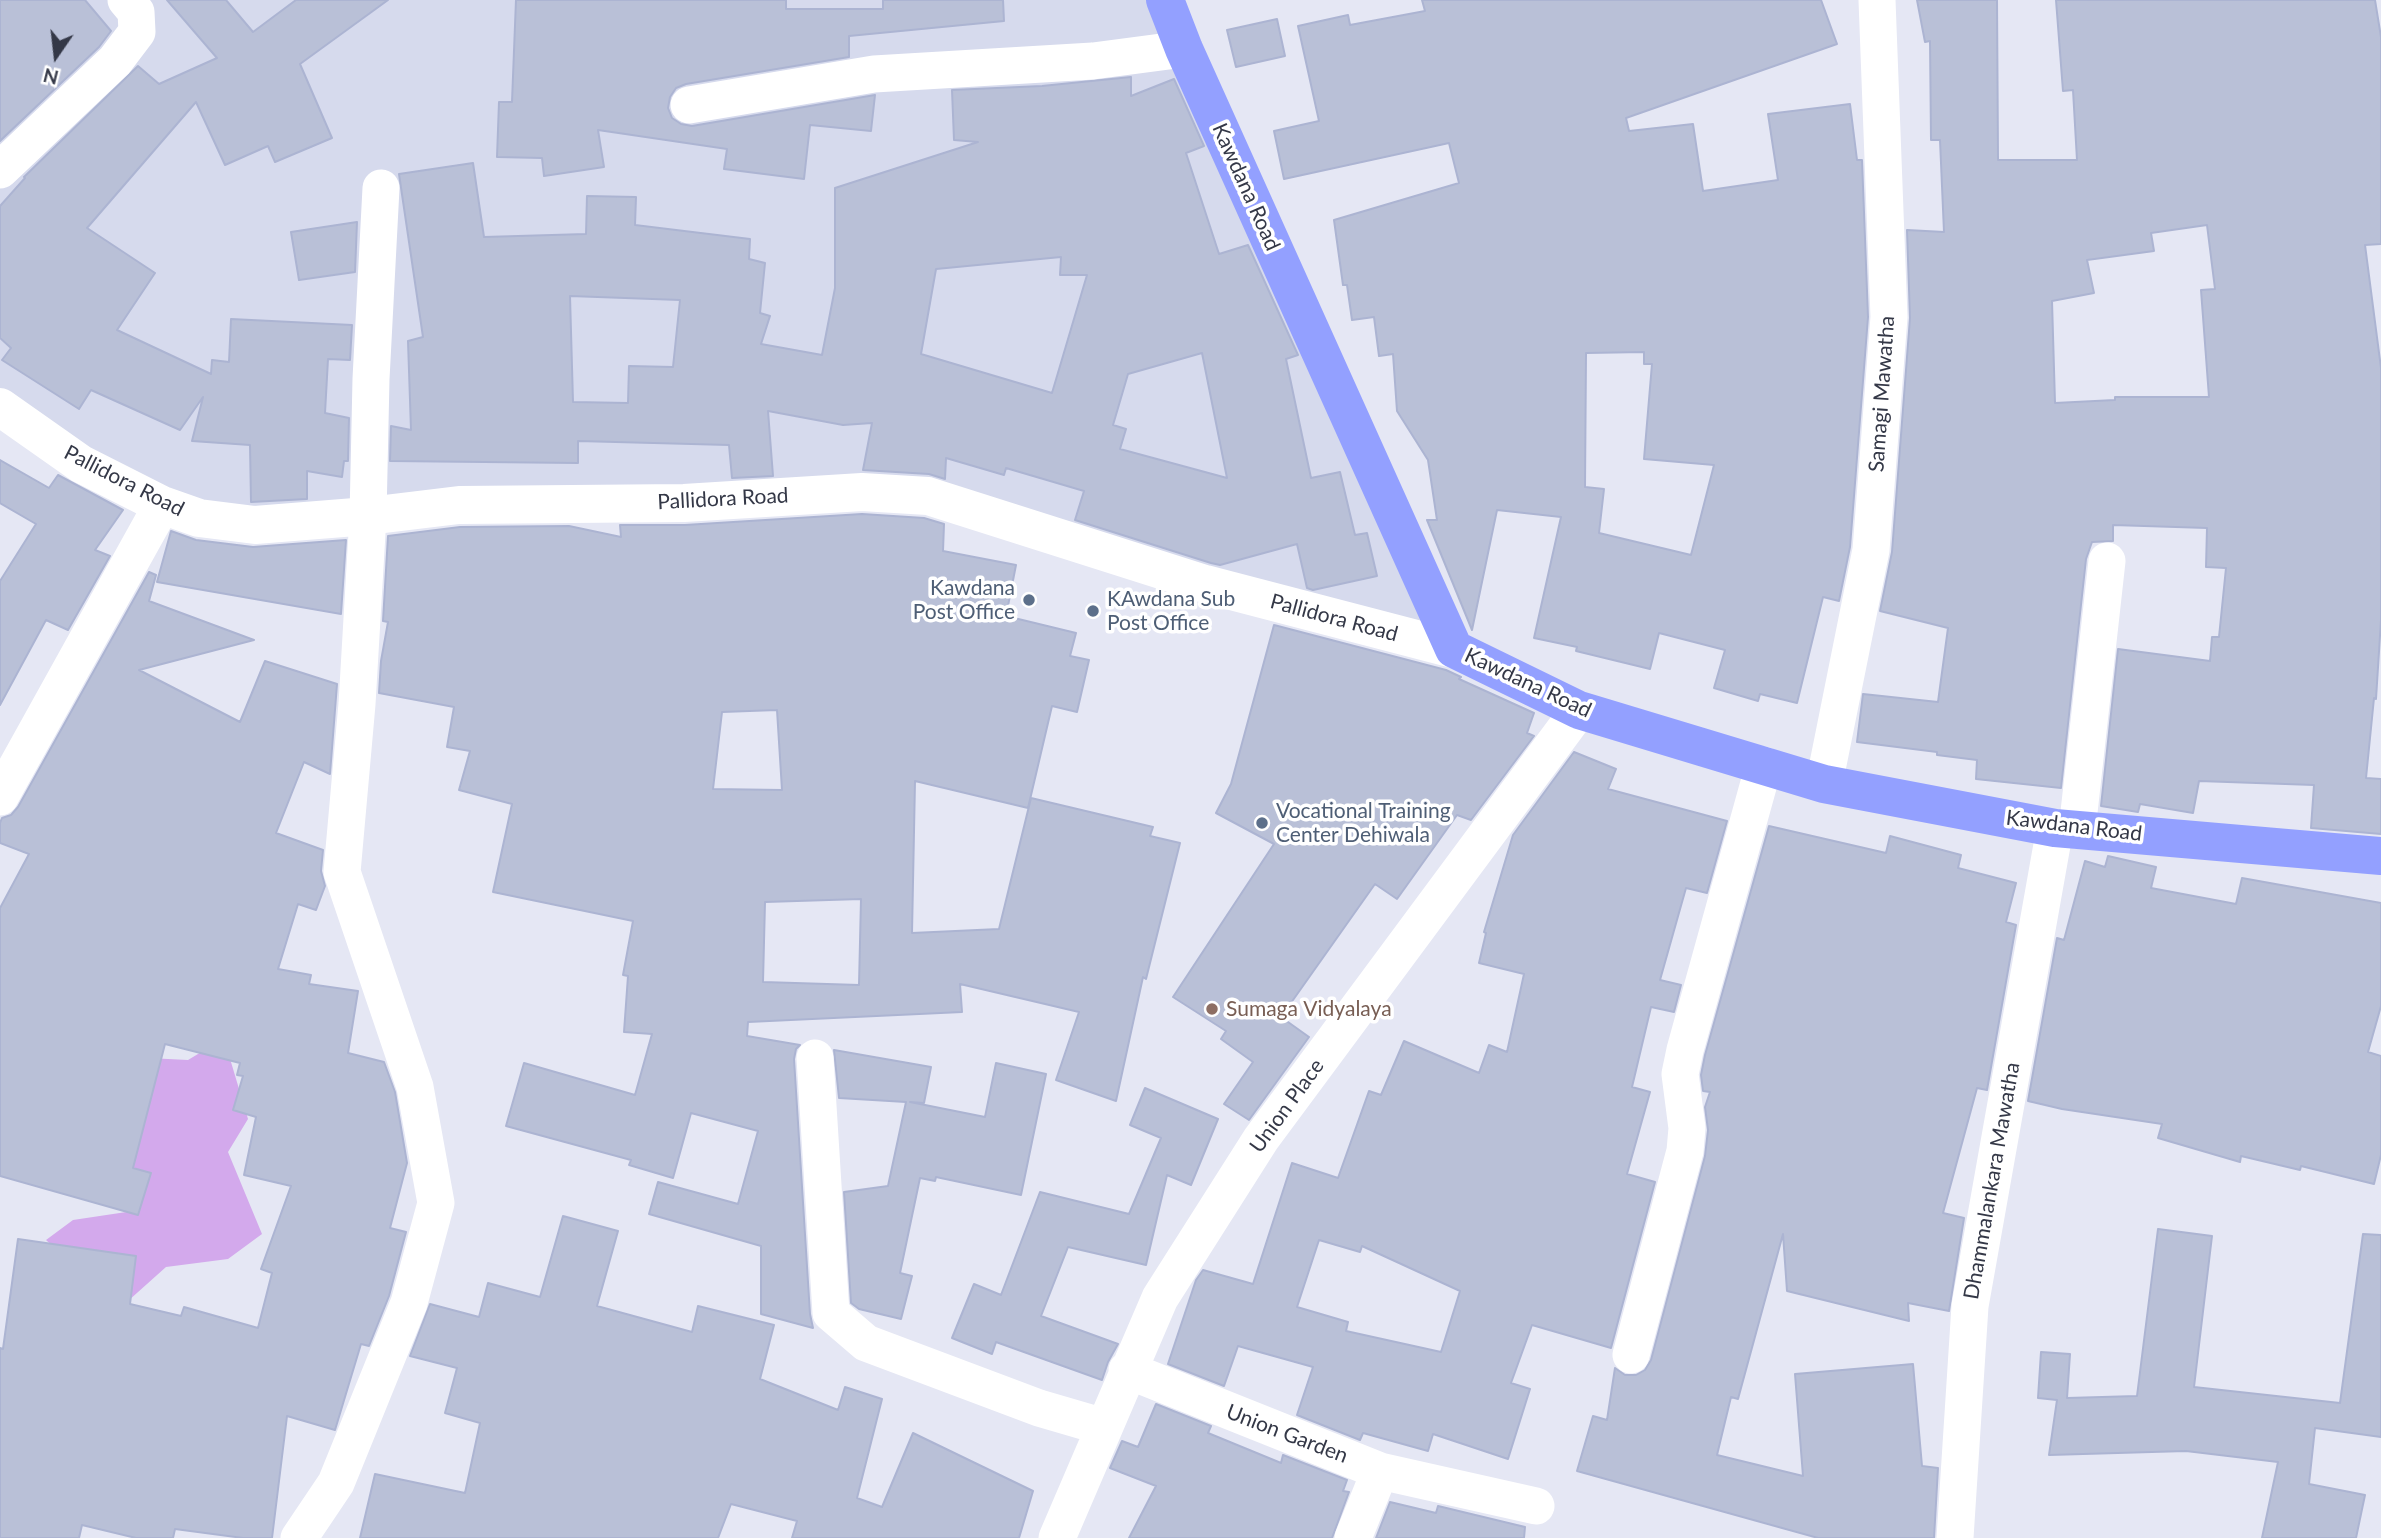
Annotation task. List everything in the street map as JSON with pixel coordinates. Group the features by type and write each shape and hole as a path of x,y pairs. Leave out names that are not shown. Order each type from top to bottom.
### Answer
{"main road":[{"name":"Kawdana Road","path":"1165,0 1184,49 1454,649 1579,710 1824,783 2066,829 2381,856"}],"street":[{"path":"0,170 116,61 137,32 136,12 126,0"},
{"name":"Samagi Mawatha","path":"1824,783 1871,550 1889,317 1877,0"},
{"path":"689,105 874,74 1093,61 1184,49"},
{"path":"299,1538 336,1483 409,1303 436,1203 415,1087 342,872 357,704 368,516 371,379 381,188"},
{"name":"Pallidora Road","path":"0,407 81,464 162,505 199,518 255,525 459,505 684,503 862,492 928,496 1205,584 1454,649"},
{"path":"0,797 162,505"},
{"name":"Dhammalankara Mawatha","path":"1955,1538 1970,1306 2066,829 2107,561"},
{"name":"Union Place","path":"1057,1538 1160,1298 1261,1139 1579,710"},
{"path":"1631,1355 1685,1151 1687,1128 1680,1074 1685,1049 1763,765"},
{"path":"815,1058 831,1313 866,1343 1039,1408 1104,1427"},
{"name":"Union Garden","path":"1127,1370 1380,1471 1536,1506"},
{"path":"1353,1538 1380,1471"}],"shaded area":[{"path":"0,0 1165,0 1454,649 928,496 199,518 0,407"},
{"path":"213,1045 228,1052 248,1119 228,1152 262,1234 228,1259 166,1267 128,1301 75,1267 46,1240 73,1220 133,1211 68,1054 188,1060"}],"building":[{"path":"0,0 85,0 111,31 99,47 0,141"},
{"path":"167,0 226,0 253,32 296,0 388,0 300,64 332,138 275,162 268,146 225,165 196,102 87,228 155,273 117,330 211,374 212,360 229,362 231,319 352,325 350,360 328,359 325,413 349,418 348,461 344,461 342,477 307,471 307,499 251,502 250,445 192,441 203,397 180,430 91,390 79,409 2,360 11,348 0,338 0,206 24,177 138,66 159,84 217,58"},
{"path":"516,0 786,0 786,9 883,9 883,0 1003,0 1004,21 849,36 849,57 686,84 676,88 670,97 668,108 672,118 681,124 692,126 875,95 871,131 810,125 804,179 724,169 727,149 598,130 604,167 544,176 542,158 497,157 499,102 512,102"},
{"path":"1422,0 1821,0 1837,44 1626,118 1629,131 1693,124 1703,191 1778,180 1768,114 1850,104 1857,160 1862,160 1868,317 1850,547 1839,601 1823,597 1797,703 1760,694 1758,701 1714,688 1725,650 1659,633 1650,669 1576,651 1577,647 1534,638 1561,517 1497,510 1472,630 1427,520 1437,520 1428,460 1397,411 1393,354 1379,356 1374,317 1352,320 1347,285 1343,285 1334,220 1459,183 1449,143 1284,179 1274,131 1319,121 1298,26 1348,15 1350,25 1425,11","holes":["1644,352 1644,364 1652,364 1644,459 1714,465 1691,555 1599,533 1604,489 1585,487 1586,353"]},
{"path":"1917,0 1997,0 1998,160 2077,160 2073,90 2063,91 2056,0 2375,0 2381,37 2381,244 2365,245 2381,368 2381,620 2376,699 2374,698 2366,778 2381,779 2381,834 2311,828 2314,785 2199,781 2193,813 2140,804 2138,812 2101,806 2118,649 2210,661 2212,637 2219,637 2226,568 2206,567 2207,528 2113,525 2113,541 2092,542 2086,559 2061,788 1976,779 1977,760 1857,742 1863,694 1938,702 1948,628 1880,611 1892,552 1910,318 1907,230 1944,232 1940,140 1931,140 1930,41 1925,42","holes":["2207,225 2215,289 2201,290 2209,397 2115,397 2115,400 2055,403 2052,301 2094,293 2087,260 2154,251 2151,233"]},
{"path":"1277,19 1285,56 1236,67 1227,30"},
{"path":"1131,77 1131,96 1174,79 1204,146 1186,153 1219,254 1248,245 1298,355 1286,359 1311,478 1340,472 1355,535 1367,533 1377,576 1313,590 1307,588 1297,544 1220,565 1211,563 1075,520 1084,491 1006,468 1004,475 946,458 945,479 929,474 863,470 872,423 843,425 768,411 773,476 732,478 729,445 578,441 578,463 390,461 391,426 411,430 408,341 423,337 399,174 473,163 484,237 586,234 587,196 636,197 635,225 750,239 749,259 765,263 760,313 770,316 761,344 822,355 835,288 835,188 978,142 954,140 952,90 1042,86","holes":["1061,257 1060,275 1087,275 1052,393 921,354 936,269","570,296 680,300 673,367 629,366 628,403 573,402","1202,353 1227,478 1120,449 1126,429 1113,425 1128,374"]},
{"path":"357,222 355,272 299,280 291,232"},
{"path":"0,460 49,488 58,475 123,510 95,550 110,556 68,630 46,620 0,705 0,581 36,524 0,503"},
{"path":"862,514 924,518 944,524 943,551 1016,565 1006,616 1076,633 1070,656 1089,660 1077,712 1052,706 1028,808 915,781 912,933 999,929 1031,798 1153,827 1150,836 1180,843 1146,979 1143,977 1116,1101 1056,1080 1079,1012 960,984 962,1012 748,1022 747,1036 800,1045 796,1049 794,1059 813,1328 761,1314 761,1246 649,1214 658,1182 738,1204 758,1131 691,1113 673,1178 629,1165 631,1160 506,1126 524,1063 635,1095 652,1034 624,1032 628,976 623,975 633,921 493,892 512,804 459,790 470,751 447,747 454,707 379,693 388,622 383,621 388,536 460,527 569,526 621,537 620,525 685,525","holes":["777,710 782,790 713,789 722,712","861,899 859,985 763,982 765,902"]},
{"path":"171,531 196,540 253,547 346,540 341,614 157,582"},
{"path":"149,572 156,575 149,601 254,640 139,670 240,722 265,661 337,684 330,774 304,762 276,833 323,850 321,871 325,886 316,910 298,904 278,969 311,975 309,984 358,991 348,1053 384,1062 395,1092 407,1163 390,1228 406,1232 389,1296 369,1346 361,1344 335,1430 287,1416 272,1538 243,1538 175,1529 173,1538 136,1538 82,1525 79,1538 0,1538 0,1348 3,1349 18,1239 136,1256 130,1304 181,1316 184,1307 258,1328 272,1273 261,1269 291,1186 244,1175 256,1117 233,1110 243,1076 237,1075 240,1063 165,1044 133,1168 151,1173 138,1215 0,1176 0,908 29,854 0,843 0,823 2,818 11,815 18,807"},
{"path":"1274,625 1446,670 1461,677 1459,679 1534,713 1527,733 1534,736 1471,820 1457,815 1397,899 1375,884 1281,1017 1309,1037 1249,1120 1224,1104 1253,1062 1221,1039 1226,1031 1173,997 1274,844 1216,813 1231,784"},
{"path":"1574,752 1616,769 1608,789 1727,821 1707,893 1686,888 1660,980 1681,985 1674,1012 1651,1007 1632,1087 1650,1092 1627,1174 1655,1182 1611,1348 1532,1325 1511,1383 1530,1389 1508,1459 1433,1434 1428,1451 1363,1433 1360,1440 1297,1415 1313,1367 1238,1346 1224,1386 1168,1364 1196,1280 1203,1270 1253,1284 1292,1163 1338,1178 1369,1091 1381,1095 1404,1041 1479,1073 1489,1045 1507,1052 1524,974 1479,963 1486,933 1484,932 1513,835","holes":["1319,1240 1360,1252 1362,1246 1460,1291 1441,1352 1346,1331 1348,1322 1297,1307"]},
{"path":"1769,826 1886,853 1890,836 1961,855 1958,868 2016,883 2006,922 2016,925 1987,1090 1977,1088 1943,1213 1964,1218 1949,1311 1908,1303 1909,1321 1787,1291 1783,1234 1738,1399 1731,1397 1717,1455 1803,1476 1795,1374 1913,1364 1922,1466 1938,1468 1934,1538 1818,1538 1577,1471 1593,1416 1607,1420 1615,1368 1625,1375 1636,1375 1645,1370 1651,1360 1705,1156 1708,1130 1705,1107 1710,1092 1703,1091 1701,1075 1705,1055"},
{"path":"2108,856 2156,867 2151,888 2236,904 2242,878 2381,903 2381,1006 2368,1052 2381,1056 2381,1155 2374,1184 2301,1166 2300,1170 2241,1156 2240,1162 2158,1138 2162,1124 2062,1109 2028,1101 2057,938 2064,940 2085,861 2105,867"},
{"path":"834,1050 931,1067 924,1103 910,1102 985,1117 996,1063 1046,1074 1021,1195 936,1177 935,1181 920,1178 900,1273 912,1276 901,1319 859,1309 851,1303 844,1192 888,1186 906,1102 839,1098"},
{"path":"1145,1088 1218,1119 1191,1185 1167,1175 1146,1265 1068,1247 1041,1316 1118,1344 1102,1380 996,1342 992,1354 952,1338 974,1284 1001,1295 1040,1192 1129,1214 1161,1138 1130,1125"},
{"path":"563,1216 618,1231 597,1306 692,1332 698,1306 774,1325 760,1379 838,1410 845,1387 882,1399 857,1498 882,1507 913,1433 1033,1491 1019,1538 792,1538 797,1521 731,1504 718,1538 360,1538 375,1474 465,1493 480,1423 445,1413 457,1368 410,1356 430,1304 479,1317 488,1283 540,1297"},
{"path":"2158,1229 2212,1236 2194,1387 2340,1403 2363,1234 2381,1235 2381,1437 2315,1428 2309,1484 2365,1495 2356,1538 2262,1538 2278,1462 2186,1451 2049,1455 2057,1400 2038,1398 2041,1352 2070,1354 2067,1398 2137,1396"},
{"path":"1156,1404 1211,1426 1208,1433 1281,1463 1283,1455 1347,1480 1343,1491 1349,1492 1332,1538 1129,1538 1156,1486 1110,1468 1122,1441 1138,1447"},
{"path":"1390,1502 1436,1513 1438,1506 1525,1527 1524,1538 1376,1538"}],"place":[{"name":"Kawdana Post Office","path":"1029,600"},
{"name":"KAwdana Sub Post Office","path":"1093,611"},
{"name":"Vocational Training Center Dehiwala","path":"1262,823"},
{"name":"Sumaga Vidyalaya","path":"1212,1009"}]}
